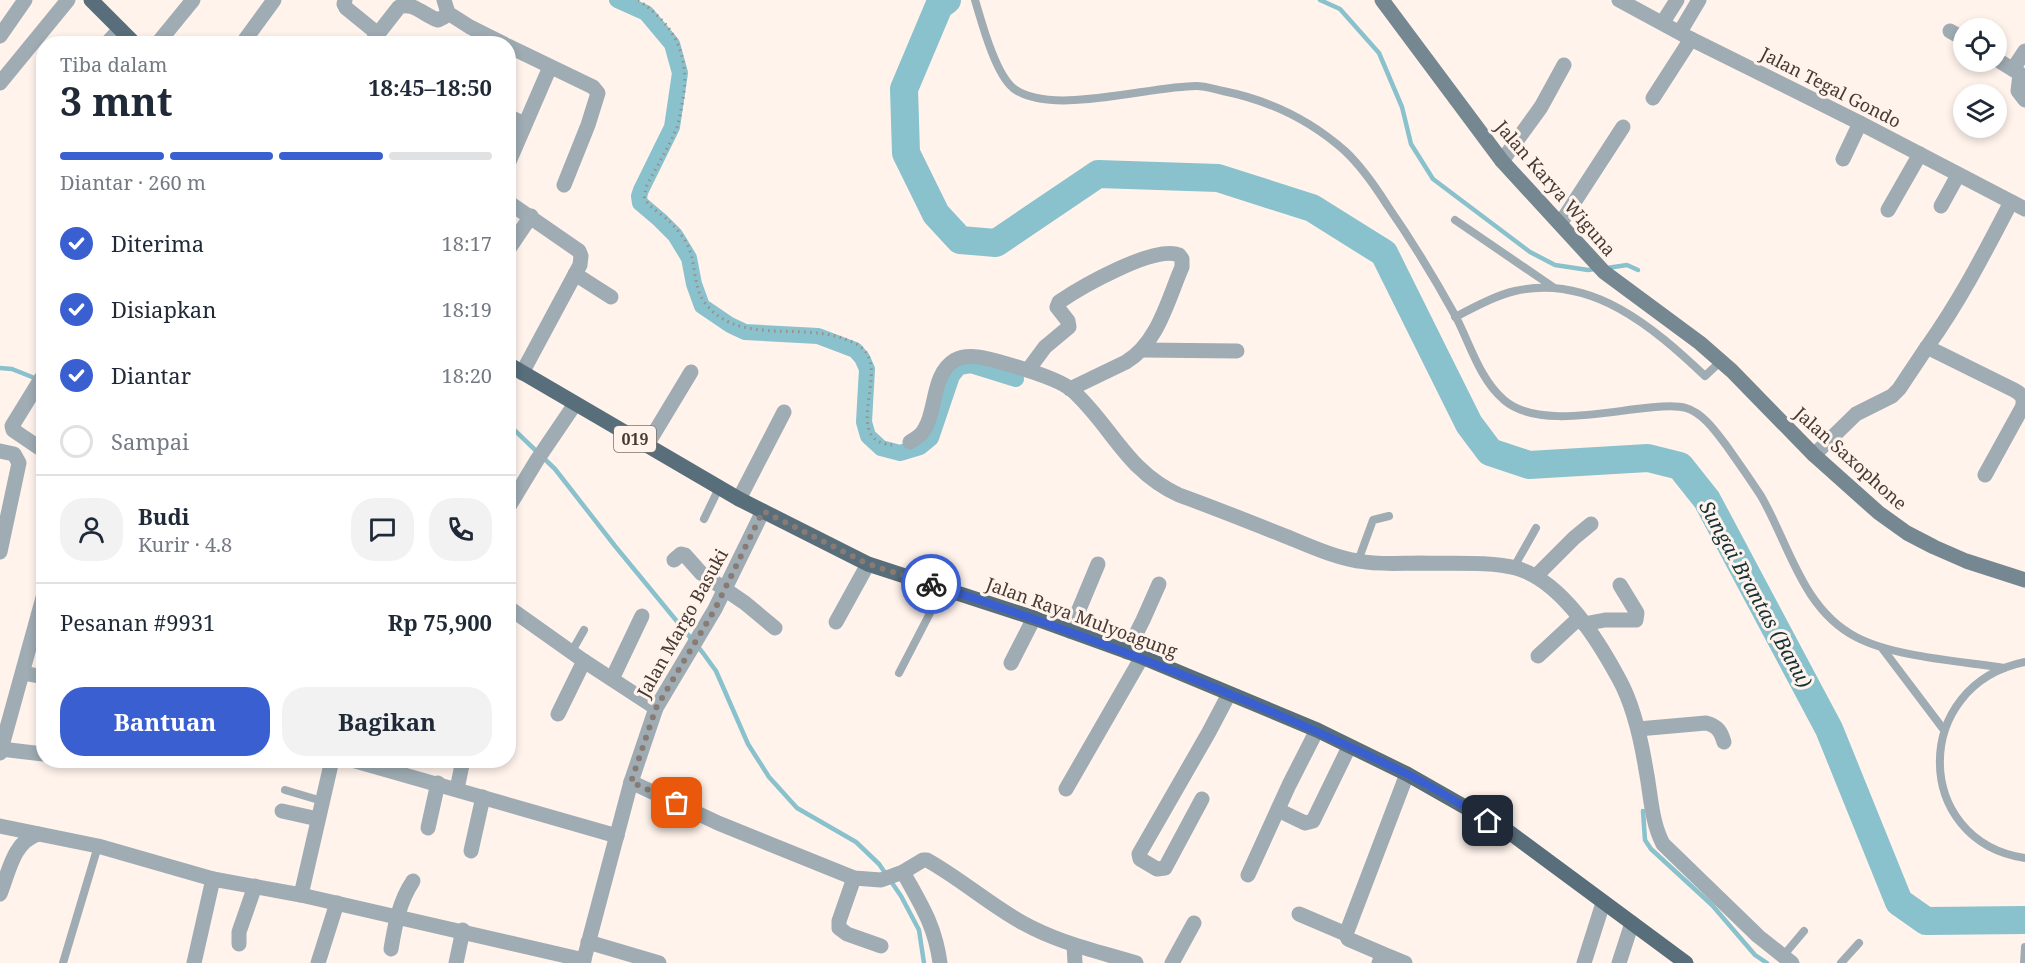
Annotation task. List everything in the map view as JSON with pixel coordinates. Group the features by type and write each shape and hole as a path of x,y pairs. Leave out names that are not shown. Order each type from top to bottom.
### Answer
{"main road":[{"path":"91,0 127,36"},
{"name":"Jalan Karya Wiguna","path":"1382,0 1502,161 1599,267 1629,292 1665,316 1726,366"},
{"name":"Jalan Saxophone","path":"1726,366 1814,455 1879,513 1907,533 1966,561 2025,580"},
{"name":"Jalan Raya Mulyoagung","path":"516,370 719,488 868,564 1034,618 1142,657 1317,730 1407,774 1509,832 1686,963"}],"street":[{"path":"0,36 25,0"},
{"path":"39,36 68,0"},
{"path":"164,36 193,0"},
{"path":"248,36 274,0"},
{"path":"345,0 346,8 371,36"},
{"name":"Jalan Tegal Gondo","path":"1619,0 2025,209"},
{"path":"1663,22 1677,0"},
{"path":"1653,98 1685,35 1699,0"},
{"path":"376,36 395,3 406,4 438,20 444,17 446,6"},
{"path":"446,6 470,27 488,36"},
{"path":"113,36 120,29"},
{"path":"0,83 36,39"},
{"path":"516,50 593,87 598,93 564,185"},
{"path":"2025,51 2019,73 2018,91 2025,100"},
{"path":"1502,161 1541,107 1564,64"},
{"path":"516,144 550,67"},
{"path":"516,120 524,124"},
{"path":"1843,159 1860,123"},
{"path":"1560,224 1623,128"},
{"path":"1887,210 1920,154"},
{"path":"1941,206 1959,175"},
{"path":"1814,455 1856,414 1892,396 1899,389 1977,268 2011,202"},
{"path":"516,207 579,251 582,261 516,367"},
{"path":"516,238 531,216"},
{"path":"1028,370 1046,347 1069,327 1068,321 1058,311 1059,302 1077,290 1142,259 1165,254 1179,255 1182,259 1182,267 1155,330 1142,350 1126,362 1070,389"},
{"path":"575,274 611,297"},
{"path":"1927,347 2022,396 2024,402 2022,408 1985,475"},
{"path":"1142,350 1237,351"},
{"path":"910,442 920,435 926,426 941,378 947,367 956,360 970,357 987,358 1028,370 1070,389 1143,473 1160,487 1322,550 1358,561 1514,567 1536,576 1560,596 1572,626 1620,680 1638,729 1651,809 1657,833 1663,844 1709,891 1787,960"},
{"path":"647,445 691,372"},
{"path":"36,385 12,426 13,430 36,446"},
{"path":"516,495 575,404"},
{"path":"739,499 784,412"},
{"path":"0,451 14,454 19,463 1,543"},
{"name":"Jalan Margo Basuki","path":"583,961 631,782 656,708 726,590 763,511"},
{"path":"1536,576 1591,524"},
{"path":"674,560 681,554 685,555 701,573 775,628"},
{"path":"836,622 868,564"},
{"path":"1070,631 1098,564"},
{"path":"1127,652 1159,584"},
{"path":"1538,656 1572,626 1605,621 1636,620 1637,613 1620,585"},
{"path":"516,612 656,708"},
{"path":"612,679 642,616"},
{"path":"1011,663 1034,618"},
{"path":"36,631 1,751 36,753"},
{"path":"1066,789 1142,657"},
{"path":"558,714 584,660"},
{"path":"23,673 36,675"},
{"path":"1202,800 1165,868 1157,869 1140,859 1139,854 1229,694"},
{"path":"1638,729 1706,723 1714,725 1719,730 1724,742"},
{"path":"1248,875 1317,730"},
{"path":"1278,810 1305,823 1313,821 1348,747"},
{"path":"301,895 330,768"},
{"path":"382,768 617,836"},
{"path":"457,789 461,768"},
{"path":"1346,934 1407,774"},
{"path":"631,782 718,823 854,878 881,880 902,873 923,860 927,860 1001,910 1044,934 1136,963"},
{"path":"428,828 438,783"},
{"path":"471,851 483,797"},
{"path":"282,811 318,819"},
{"path":"0,826 98,846 213,879 301,895 463,930 514,949 583,961"},
{"path":"0,894 19,848 28,839 39,834"},
{"path":"902,873 931,924 940,963"},
{"path":"854,878 838,921 839,928 847,934 881,946"},
{"path":"194,963 213,879"},
{"path":"391,949 397,916 413,881"},
{"path":"239,944 239,932 255,886"},
{"path":"318,963 337,903"},
{"path":"1584,963 1603,903"},
{"path":"1299,914 1346,934 1348,939 1381,958 1405,963"},
{"path":"1172,963 1194,923"},
{"path":"1619,963 1632,923"},
{"path":"456,963 463,930"},
{"path":"588,942 659,963"},
{"path":"1074,945 1074,963"}],"lane":[{"path":"975,0 1003,76 1013,88 1030,97 1047,101 1071,101 1198,86 1253,99 1287,111 1321,131 1348,154 1368,177 1405,231 1455,317 1491,387 1503,400 1518,410 1536,415 1557,416 1662,406 1685,408 1701,416 1718,435 1762,498 1787,551 1815,601 1833,621 1853,636 1882,648 2004,668"},
{"path":"1455,220 1555,288"},
{"path":"1455,317 1514,291 1555,288 1574,290 1593,295 1622,311 1670,343 1706,376 1726,366"},
{"path":"704,519 719,488"},
{"path":"1358,561 1373,520 1389,516"},
{"path":"1514,567 1536,528"},
{"path":"899,674 944,588"},
{"path":"572,651 584,630"},
{"path":"1882,648 1944,730"},
{"path":"2025,662 1990,674 1967,692 1958,703 1944,730 1939,756 1942,783 1959,820 1979,840 2003,853 2025,858"},
{"path":"285,790 322,801"},
{"path":"63,963 98,846"},
{"path":"1787,960 1804,931"},
{"path":"1841,963 1859,943"},
{"path":"2024,962 2025,947"}],"path":[{"path":"638,0 662,18 677,40 684,64 685,79 678,124 644,195 647,202 671,223 686,242 691,252 698,288 705,303 738,327 826,333 858,345 870,359 868,425 872,436 885,444 897,445 910,442"}],"waterway":[{"path":"617,0 646,13 672,44 680,73 672,127 639,196 640,203 675,235 689,258 694,284 702,306 745,332 818,336 855,350 867,369 864,422 868,436 881,448 900,453 920,447 931,438 952,376 959,367 971,365 1016,379"},
{"name":"Sungai Brantas (Banu)","path":"947,0 939,6 904,89 906,153 936,214 960,240 996,243 1098,174 1218,178 1312,208 1384,253 1469,424 1490,452 1529,465 1648,458 1680,466 1707,500 1829,729 1899,902 1926,921 2025,920"},
{"path":"1320,0 1340,9 1379,53 1402,107 1411,144 1433,179 1530,252 1555,265 1595,269"},
{"path":"1607,268 1627,265 1638,270"},
{"path":"0,368 12,369 36,379"},
{"path":"516,432 555,469 703,653 716,671 748,744 769,777 797,808 856,842 879,864 901,896 919,930 924,963"},
{"path":"1643,811 1645,840 1651,849 1712,905 1755,955 1767,963"}],"way so far":[{"path":"677,803 631,782 656,708 715,609 763,511 868,564 931,584"}],"route":[{"path":"931,584 1127,652 1317,730 1407,774 1488,821"}]}
